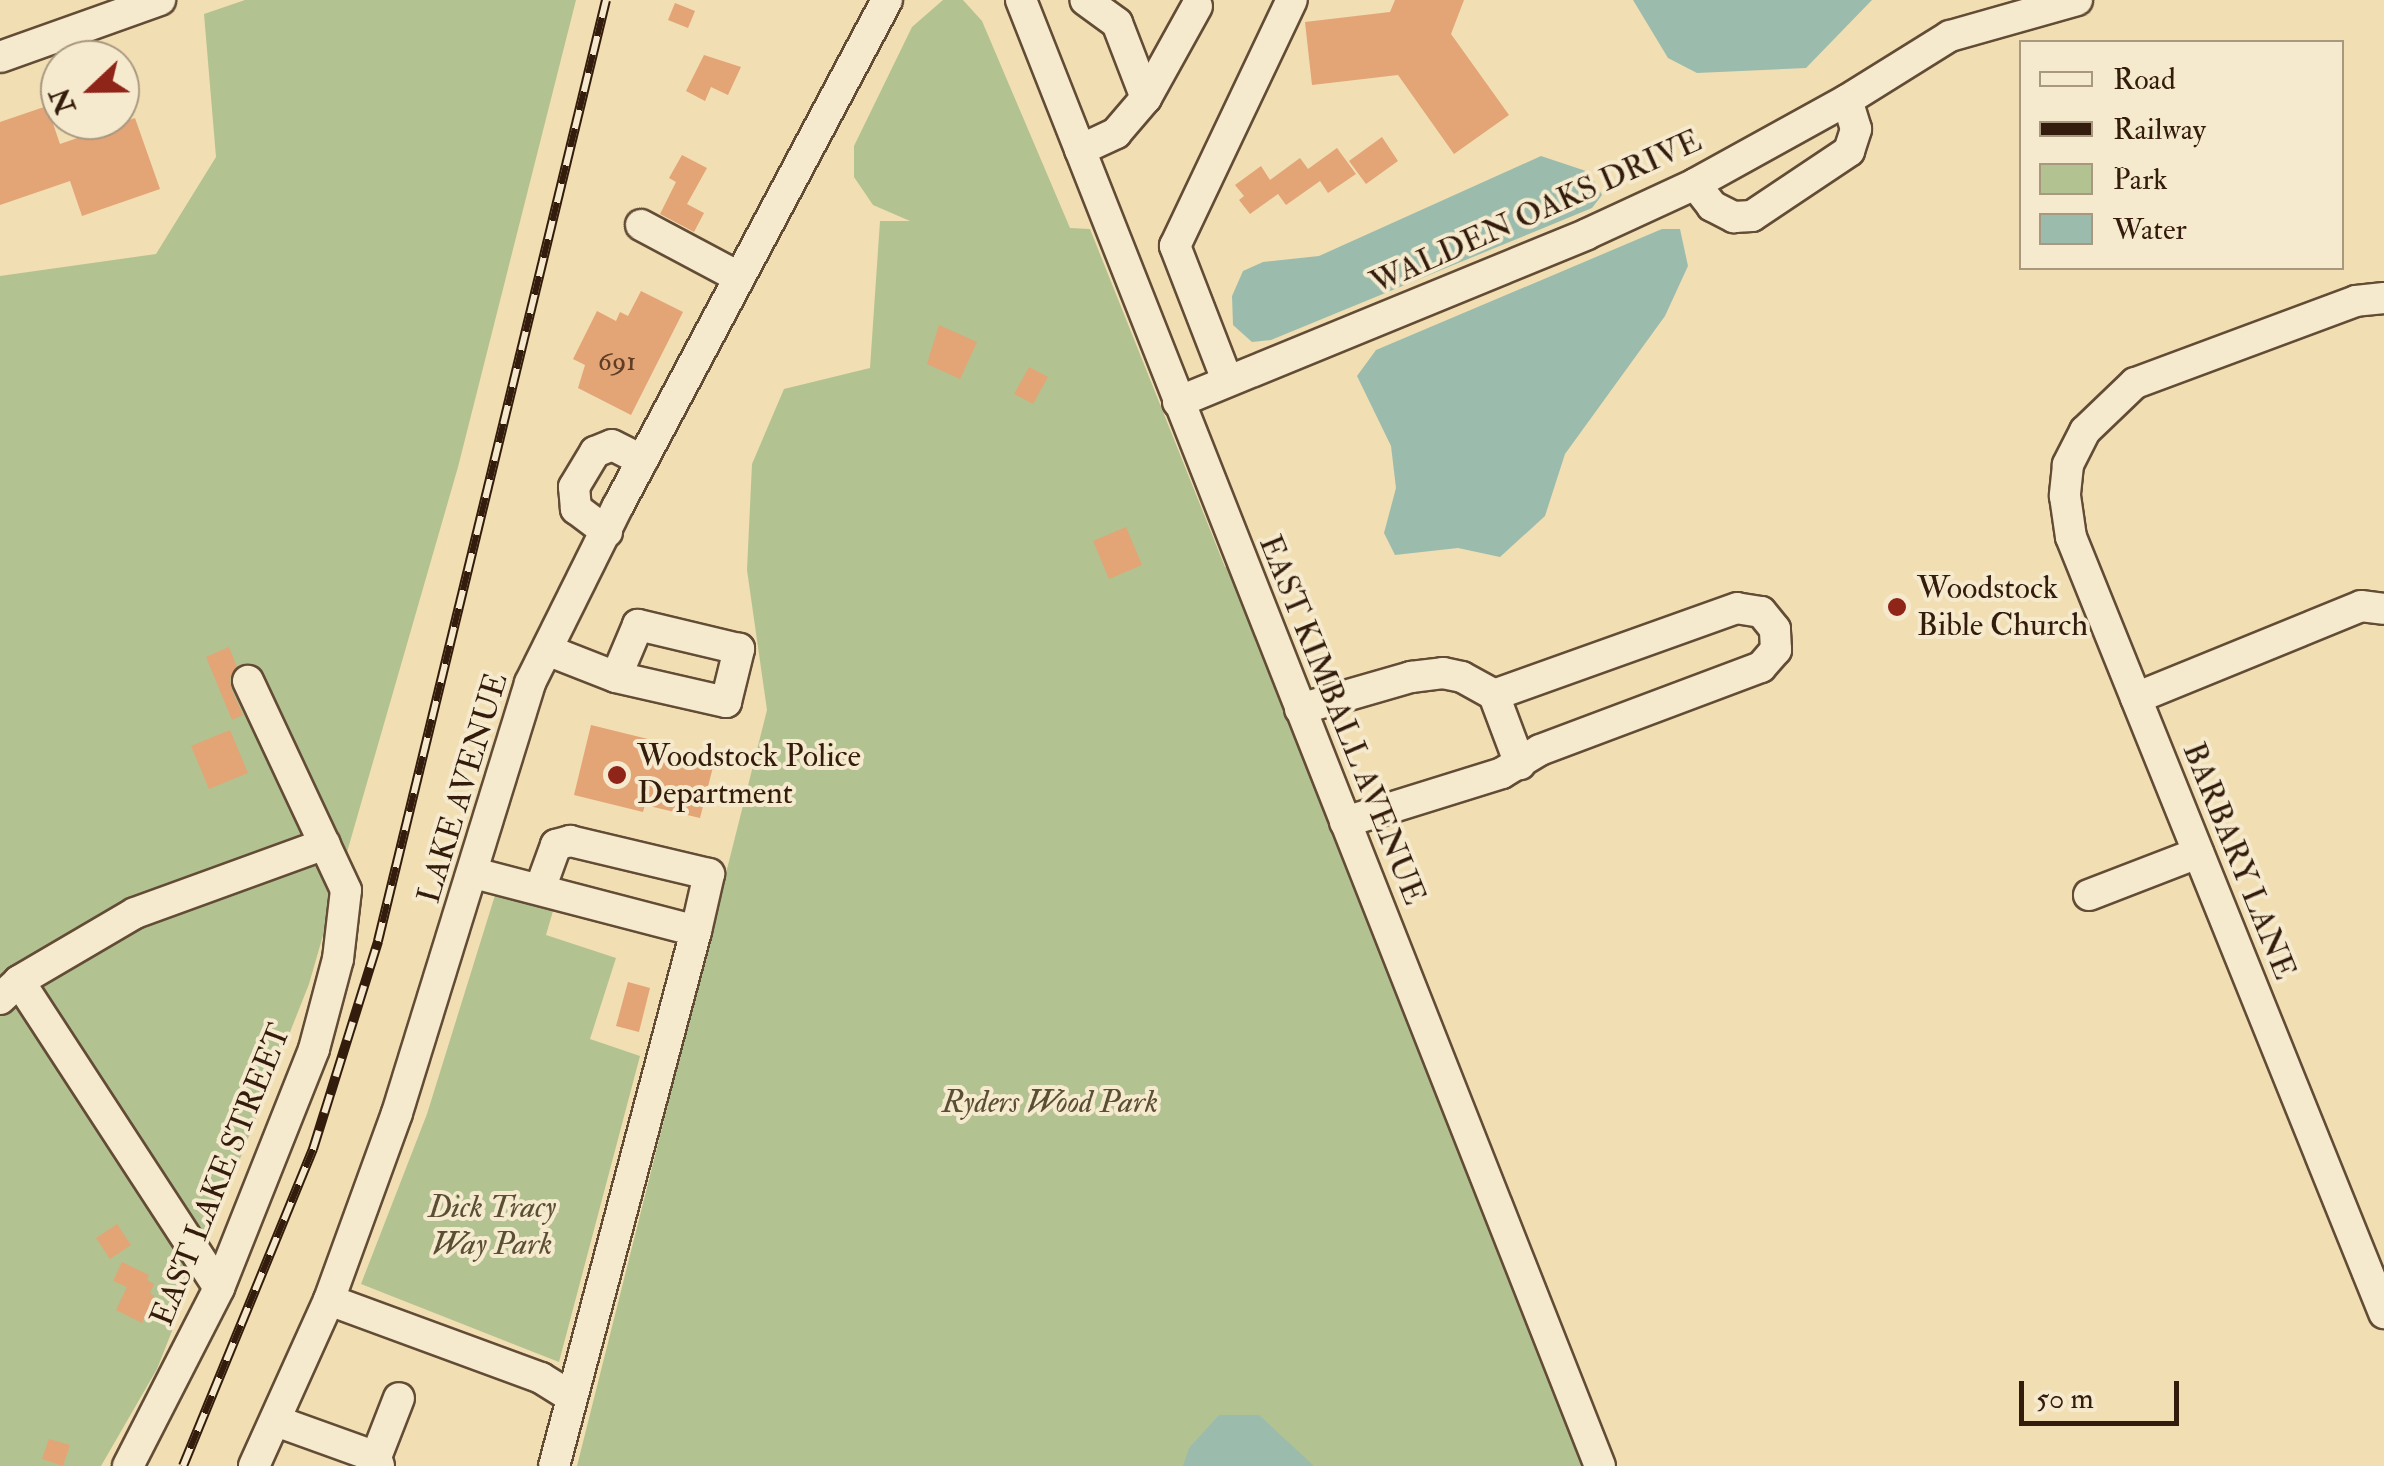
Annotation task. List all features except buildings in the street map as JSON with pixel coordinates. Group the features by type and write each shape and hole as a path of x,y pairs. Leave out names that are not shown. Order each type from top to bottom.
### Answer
{"street":[{"path":"0,57 160,0"},
{"name":"LAKE AVENUE","path":"254,1466 329,1300 397,1112 530,684 642,460 887,0"},
{"name":"EAST KIMBALL AVENUE","path":"1021,0 1600,1466"},
{"path":"1085,0 1116,23 1146,98"},
{"path":"1227,380 1176,246 1292,0"},
{"name":"WALDEN OAKS DRIVE","path":"1178,402 1586,234 1695,184 1846,100 1950,36 2076,0"},
{"path":"1080,150 1116,133 1146,98 1197,6"},
{"path":"1695,184 1712,206 1734,217 1752,216 1849,151 1856,129 1846,100"},
{"path":"641,225 740,278"},
{"name":"BARBARY LANE","path":"2384,298 2356,301 2135,383 2084,431 2068,465 2065,496 2071,537 2384,1313"},
{"path":"607,532 576,509 574,487 595,452 612,445 642,460"},
{"path":"2136,698 2361,606 2384,610"},
{"path":"1345,822 1520,764 1540,750 1761,667 1776,650 1775,629 1761,612 1737,608 1494,695"},
{"path":"547,650 616,676"},
{"path":"1300,710 1411,677 1443,673 1462,676 1494,695 1520,764"},
{"name":"EAST LAKE STREET","path":"128,1466 219,1288 314,1050 338,959 346,890 248,680"},
{"path":"540,889 556,845 570,841 709,874 554,1466"},
{"path":"219,1288 10,990 135,913 324,844"},
{"path":"2089,895 2198,853"},
{"path":"474,873 696,931"},
{"path":"329,1300 541,1378 571,1396"},
{"path":"276,1421 377,1461 399,1398"}],"green space":[{"path":"245,0 576,0 458,467 309,984 157,1369 101,1466 0,1466 0,276 156,254 216,157 204,14"},
{"name":"Ryders Wood Park","path":"943,0 963,0 982,21 1070,228 1090,229 1225,567 1229,567 1586,1466 577,1466 767,710 747,570 752,464 784,389 870,368 880,221 910,221 873,205 854,177 854,146 912,27"},
{"name":"Dick Tracy Way Park","path":"496,892 553,911 546,935 616,958 590,1039 640,1056 559,1362 361,1284 427,1114"}],"water":[{"path":"1633,0 1872,0 1806,68 1697,73 1668,58"},
{"path":"1541,156 1589,172 1602,195 1592,208 1271,340 1252,342 1233,325 1232,296 1243,271 1263,262 1319,256"},
{"path":"1662,229 1680,229 1688,266 1665,316 1565,454 1545,516 1500,557 1458,548 1395,555 1384,533 1396,488 1391,446 1357,376 1376,350"},
{"path":"1219,1415 1259,1415 1314,1466 1183,1466 1189,1448"}],"railway":[{"path":"183,1466 313,1149 378,941 606,0"}],"place":[{"name":"Woodstock Bible Church","path":"1897,607"},
{"name":"Woodstock Police Department","path":"617,775"}]}
